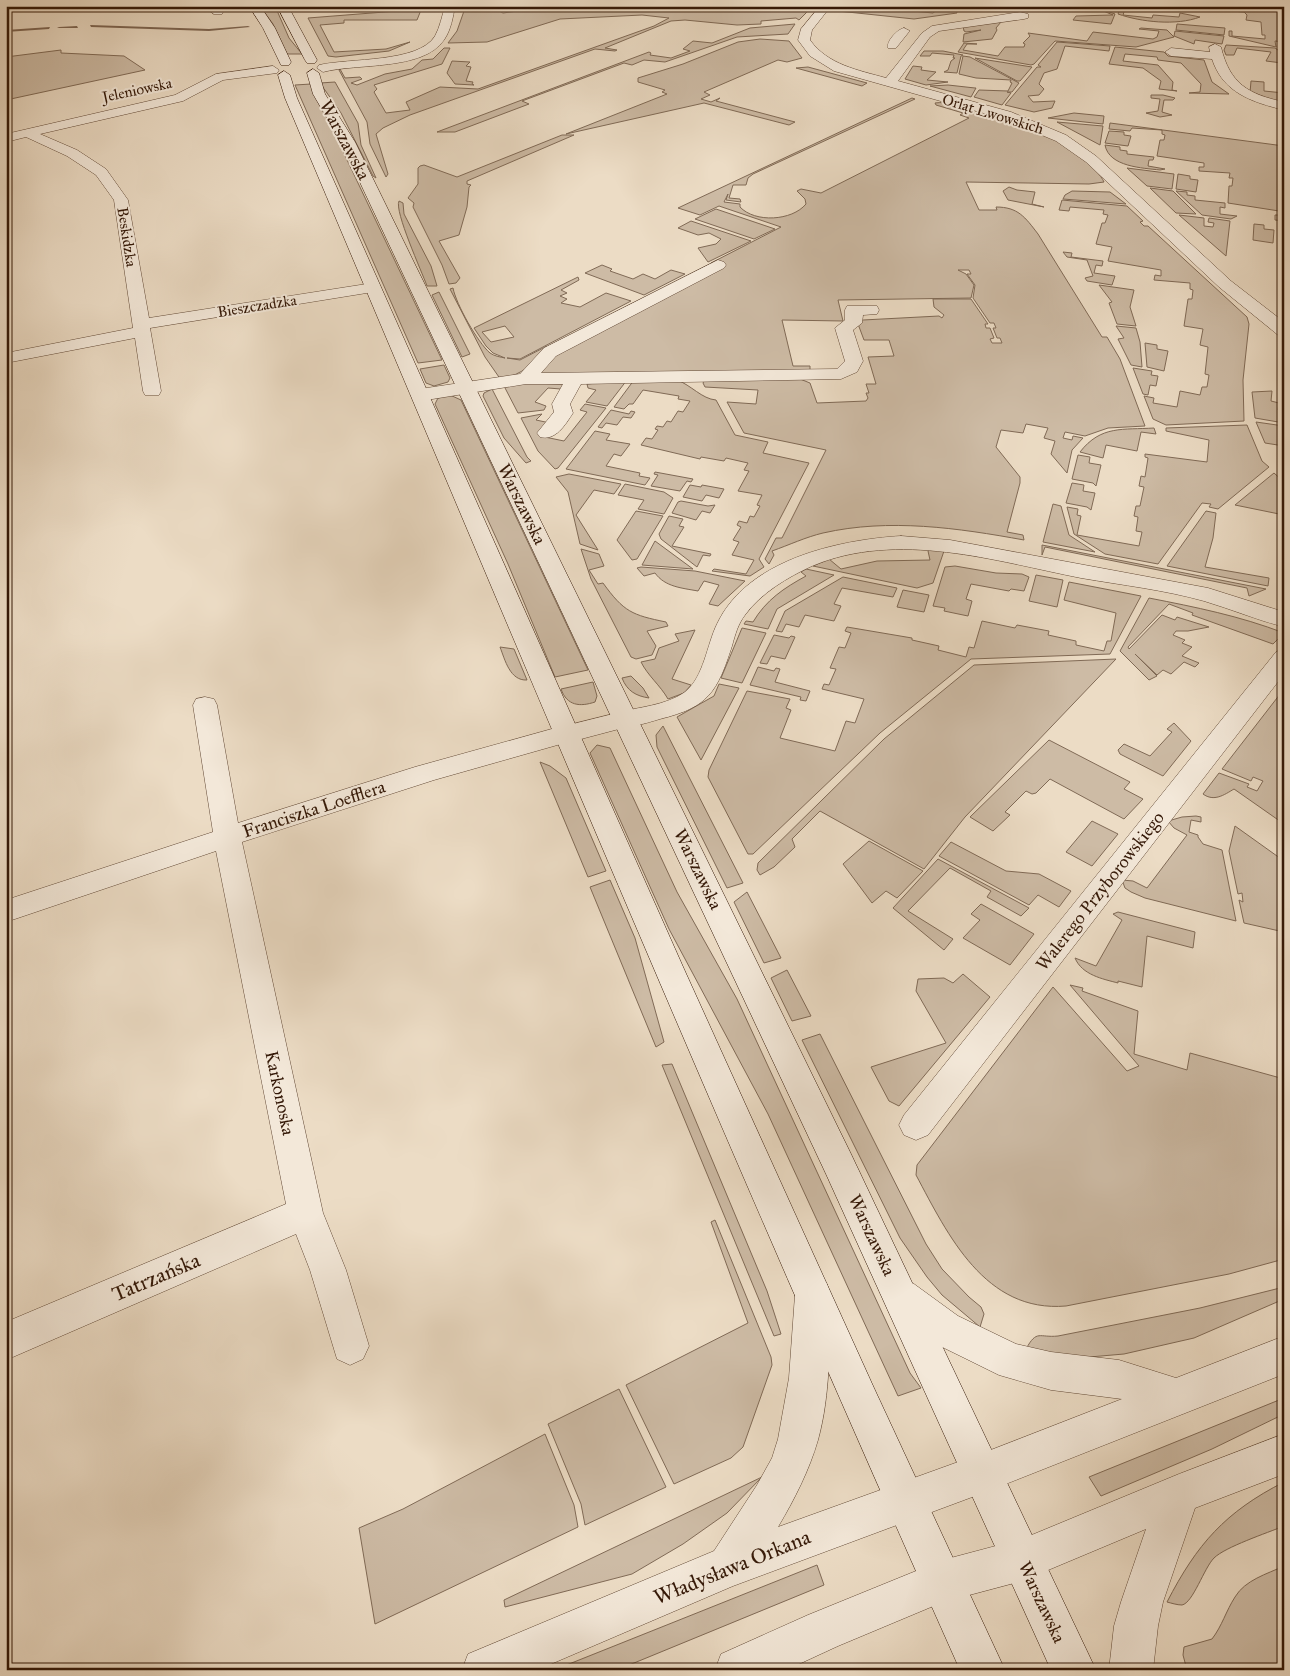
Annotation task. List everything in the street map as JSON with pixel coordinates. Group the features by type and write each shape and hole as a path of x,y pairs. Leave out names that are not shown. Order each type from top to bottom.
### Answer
{"street":[{"name":"Warszawska","path":"254,6 269,28 291,98 566,734 813,1295 983,1670"},
{"name":"Warszawska","path":"282,6 316,66 314,82 326,106 341,129 626,719 984,1473 1022,1560 1074,1670"},
{"path":"316,66 381,58 411,52 424,44 440,6"},
{"path":"316,66 394,59 425,51 440,39 450,6"},
{"name":"Orląt Lwowskich","path":"826,6 806,31 804,40 810,51 831,65 887,83 1023,120 1073,145 1236,294 1284,331"},
{"path":"887,83 902,69 926,35 940,26 1024,16 1020,15"},
{"path":"892,46 903,32 926,35"},
{"path":"1175,49 1215,51 1222,74 1232,85 1246,95 1284,106"},
{"name":"Jeleniowska","path":"6,138 179,98 220,77 316,66"},
{"name":"Beskidzka","path":"26,132 72,153 102,172 121,200 152,391"},
{"path":"526,379 550,352 718,265"},
{"name":"Bieszczadzka","path":"6,358 141,328 374,288"},
{"path":"420,395 526,379 841,374 849,370 854,361 844,328 853,323 856,317 853,310 871,310"},
{"path":"548,434 564,413 561,404 572,384 573,378"},
{"name":"Franciszka Loefflera","path":"6,911 227,836 477,756 669,708 699,693 732,616 749,597 772,578 803,562 857,547 908,544 950,546 1208,595 1284,620"},
{"name":"Walerego Przyborowskiego","path":"916,1125 1284,657"},
{"name":"Karkonoska","path":"205,705 227,836 305,1213 328,1270 350,1346"},
{"name":"Tatrzańska","path":"6,1340 305,1213"},
{"path":"729,1566 770,1502 793,1457 803,1413 813,1295"},
{"path":"901,1297 946,1329 978,1347 1012,1362 1051,1371 1119,1379 1178,1398"},
{"name":"Władysława Orkana","path":"484,1670 729,1566 984,1473 1284,1355"},
{"path":"737,1670 823,1630 942,1581 1022,1560 1179,1494 1284,1454"},
{"path":"1131,1670 1136,1626 1142,1602 1179,1494"}],"shaded area":[{"path":"260,6 275,6 289,38 302,54 287,54 273,24"},
{"path":"554,6 601,9 611,6 786,6 810,9 799,20 796,18 761,21 761,24 737,25 685,20 671,21 605,48 617,50 615,51 595,49 410,115 383,128 376,134 388,174 386,177 370,144 367,122 340,69 345,78 360,77 362,79 351,83 357,85 385,74 412,69 422,60 433,59 444,48 450,48 442,64 374,85 377,89 374,92 386,113 410,110 406,102 440,87 478,89 654,26 669,18 642,15 560,19 487,42 448,43 457,31 464,11 497,10 503,13"},
{"path":"846,6 892,6 893,9 933,13 942,6 955,6 957,13 914,19 838,11"},
{"path":"1165,6 1284,6 1284,42 1275,41 1276,47 1229,36 1229,31 1232,31 1232,36 1265,39 1265,35 1262,35 1261,22 1246,20 1247,15 1244,12 1180,7 1179,11 1164,8"},
{"path":"1121,7 1134,8 1135,10 1125,9 1123,15 1152,18 1153,15 1179,17 1180,13 1200,17 1170,22 1148,21 1118,14"},
{"path":"421,10 417,20 344,20 344,23 320,25 334,52 386,49 410,42 389,51 336,57 328,56 308,18"},
{"path":"1101,10 1115,14 1111,24 1073,20 1076,16 1113,15"},
{"path":"1000,21 992,39 963,42 964,34 981,30 966,32 963,26"},
{"path":"795,24 788,34 737,37 665,62 644,60 632,65 624,63 522,101 529,104 455,132 437,132 649,52 651,53 650,55 671,58 690,51 683,49 693,41 712,43 750,28"},
{"path":"1177,24 1225,28 1224,35 1176,30"},
{"path":"1139,29 1167,30 1174,37 1136,47 1055,41 1031,65 958,52 964,43 977,44 967,44 963,50 998,56 1005,47 1024,47 1025,44 1023,43 1030,36 1028,33 1087,41 1093,32 1153,39 1157,37 1159,31"},
{"path":"1175,31 1224,36 1222,44 1195,40 1194,44 1174,36"},
{"path":"760,39 789,41 802,58 787,62 778,60 704,92 710,95 701,99 711,102 720,98 716,101 795,122 789,125 704,103 566,134 667,94 662,92 665,90 638,82 638,78 683,64 738,42"},
{"path":"1057,42 1110,46 1109,51 1065,46 1057,69 1044,73 1039,84 1044,89 1039,95 1028,96 1033,102 1055,101 1052,108 1034,112 1005,105 1037,67 1041,67 1038,65"},
{"path":"1226,45 1275,48 1284,54 1284,81 1281,80 1282,63 1266,61 1271,52 1237,48 1234,55 1226,55 1224,50"},
{"path":"1115,47 1164,52 1168,56 1204,60 1212,82 1229,94 1189,93 1200,92 1201,84 1181,63 1158,60 1157,57 1125,54 1123,61 1158,65 1173,82 1172,90 1177,91 1159,89 1161,81 1143,68 1109,64"},
{"path":"61,50 61,53 124,56 145,70 6,100 6,57"},
{"path":"924,51 943,51 963,55 961,56 957,73 944,72 948,70 951,61 955,58 953,58 954,55 932,53 930,56 920,56"},
{"path":"963,56 970,57 1019,83 1012,92 1007,92 1011,93 1002,105 974,97 979,90 1008,91 1012,83 1010,82 1011,80 976,78 959,74"},
{"path":"975,58 1032,67 1020,81 1017,81"},
{"path":"452,61 470,62 466,66 471,67 466,81 473,82 472,84 474,85 455,84 447,73"},
{"path":"913,66 922,67 921,70 936,72 927,80 948,82 926,85 905,79"},
{"path":"808,67 867,83 862,86 796,68"},
{"path":"1251,81 1264,82 1264,91 1284,93 1284,103 1250,93"},
{"path":"335,82 358,123 361,145 376,178 373,176 341,113 320,83"},
{"path":"311,84 442,360 418,363 295,85"},
{"path":"948,85 976,88 971,97 930,86"},
{"path":"1151,95 1175,98 1173,100 1164,100 1162,112 1172,115 1160,117 1146,113 1158,111 1160,99 1151,98"},
{"path":"912,98 915,99 753,174 748,178 746,185 733,185 729,198 740,199 741,202 726,200 728,194 724,202 740,204 740,207 747,212 764,218 783,217 792,214 806,204 805,199 797,191 801,189 821,193 969,118 960,115 963,113 936,105 935,103 960,105 976,109 1028,127 1052,138 1089,164 1101,176 1104,182 1089,184 966,182 979,210 997,210 996,207 1004,207 1016,211 1025,218 1038,234 1102,337 1107,337 1120,359 1145,426 1108,428 1085,436 1065,432 1063,438 1072,440 1073,436 1083,438 1072,450 1067,473 1051,454 1055,441 1044,438 1048,428 1026,424 1023,433 1001,430 996,447 1020,477 1007,532 1023,535 1024,540 924,526 873,526 823,533 804,539 772,551 774,555 769,564 765,559 776,538 782,538 826,450 744,433 727,402 756,404 758,390 705,387 704,381 800,379 810,383 817,403 866,401 868,398 866,393 869,393 866,384 876,384 868,357 894,356 889,340 864,340 858,324 863,320 939,316 942,318 944,315 934,307 933,299 971,299 988,324 985,324 986,328 990,328 994,338 990,339 992,343 1002,343 1000,338 997,338 993,328 996,328 994,323 990,323 973,298 975,285 967,274 971,274 969,270 958,270 966,274 974,285 971,298 838,300 843,321 782,320 793,366 810,366 810,371 536,375 553,355 719,266 711,263 781,227 719,206 700,215 678,208"},
{"path":"1074,113 1104,116 1103,124 1048,118"},
{"path":"1057,122 1103,126 1100,145"},
{"path":"1110,123 1284,146 1284,221 1275,220 1275,215 1279,215 1279,211 1228,203 1229,186 1232,186 1233,178 1229,178 1230,173 1199,171 1199,167 1204,167 1204,163 1157,156 1160,140 1164,140 1165,135 1162,134 1162,130 1132,128 1130,131 1109,129"},
{"path":"1109,131 1124,132 1124,135 1131,136 1128,146 1105,143"},
{"path":"562,135 574,135 467,181 467,184 471,185 459,235 439,241 460,278 456,283 449,284 442,265 413,207 414,203 408,198 418,184 418,168 424,165 457,177"},
{"path":"1105,145 1120,147 1120,150 1127,151 1127,154 1154,157 1153,160 1149,160 1148,166 1165,169 1145,168 1120,162 1113,158"},
{"path":"1127,168 1174,174 1172,189 1147,186"},
{"path":"1178,174 1190,176 1190,179 1198,180 1196,192 1176,189"},
{"path":"1009,187 1035,192 1032,204 1044,207 1008,200 1003,191"},
{"path":"1150,188 1173,191 1196,214 1176,213"},
{"path":"1072,191 1110,192 1126,204 1063,199 1065,195"},
{"path":"1176,191 1187,192 1187,195 1195,196 1195,200 1225,203 1225,208 1220,207 1220,214 1237,216 1231,219 1202,215"},
{"path":"1062,200 1127,206 1143,221 1140,222 1144,226 1148,226 1247,317 1249,324 1243,380 1244,421 1166,425 1153,419 1144,396 1154,398 1153,403 1177,407 1180,391 1200,395 1202,387 1207,387 1209,375 1205,374 1208,347 1200,345 1203,329 1184,326 1188,299 1192,299 1193,290 1190,289 1190,283 1154,280 1155,275 1161,276 1161,270 1108,261 1112,247 1096,244 1102,223 1105,223 1108,215 1103,214 1104,210 1070,207 1069,211 1059,210"},
{"path":"399,201 403,203 404,214 431,266 437,286 427,286 404,229"},
{"path":"716,209 775,229 754,239 695,219"},
{"path":"1179,215 1204,218 1204,226 1213,227 1214,223 1208,222 1209,218 1230,221 1226,256"},
{"path":"691,221 751,241 708,262 698,248 716,244 721,239 709,233 698,235 678,228"},
{"path":"1254,224 1264,225 1264,229 1274,230 1273,243 1253,240"},
{"path":"1063,252 1072,253 1071,257 1103,261 1102,266 1096,265 1094,273 1115,276 1112,285 1087,281 1085,278 1093,276 1087,260 1067,257"},
{"path":"602,265 612,269 610,271 633,279 643,274 655,279 671,270 685,274 644,295 585,273"},
{"path":"578,277 579,280 561,290 567,293 560,296 567,299 561,303 580,307 606,293 631,301 520,359 507,358 520,360 547,346 539,358 528,368 501,380 485,357 450,289 453,288 463,313 485,348 492,354 505,358 493,353 474,328","holes":["505,326 514,337 491,342 482,332"]},
{"path":"1099,285 1134,290 1130,307 1136,326 1117,324 1109,303 1112,302"},
{"path":"439,292 470,354 462,357 432,295"},
{"path":"1116,326 1136,328 1140,342 1142,367 1131,365 1118,339 1124,338"},
{"path":"1145,343 1157,345 1157,349 1168,351 1164,371 1147,367"},
{"path":"444,365 450,378 448,382 434,386 426,383 420,369"},
{"path":"1133,368 1152,371 1151,375 1158,376 1156,386 1150,385 1148,395 1143,394"},
{"path":"627,380 607,406 586,402 596,390 588,388 587,384"},
{"path":"634,380 677,380 682,382 706,397 716,400 735,435 768,442 763,453 809,463 759,559 764,567 750,576 712,571 714,569 746,574 754,560 732,555 739,542 733,540 741,527 737,525 739,521 747,523 750,516 754,517 760,506 757,505 762,495 738,491 749,471 744,470 748,463 726,458 724,461 701,457 700,459 641,445 646,438 652,439 658,430 655,429 657,426 663,427 667,421 671,422 678,411 683,412 690,401 678,399 679,396 643,390 633,404 629,404 624,409 614,407"},
{"path":"527,383 564,384 561,389 548,388 535,402 546,406 544,410 518,413 504,386"},
{"path":"492,389 527,457 531,461 526,463 504,438 483,396 484,393"},
{"path":"1272,391 1271,401 1279,403 1278,410 1284,411 1284,423 1255,418 1252,392"},
{"path":"450,395 461,400 588,670 555,677 508,564 435,404 438,398"},
{"path":"585,404 606,408 558,468 555,469 538,451 521,418 542,414 536,420 550,423 540,436 564,441 587,412 580,410"},
{"path":"611,410 629,414 631,411 635,412 631,418 623,417 617,425 606,423 602,428 598,427"},
{"path":"1256,422 1284,426 1284,446 1265,443"},
{"path":"1247,425 1262,461 1269,467 1218,509 1209,507 1211,504 1202,503 1158,564 1105,554 1074,534 1067,507 1078,509 1077,515 1081,516 1077,535 1139,546 1142,532 1136,531 1138,517 1134,516 1136,506 1140,506 1144,487 1139,486 1141,476 1145,477 1148,458 1145,457 1145,454 1207,462 1209,440 1166,431 1166,428"},
{"path":"1154,428 1156,434 1141,432 1137,451 1106,445 1103,458 1080,452 1088,443 1104,433 1122,429"},
{"path":"595,431 610,434 606,440 630,444 621,456 614,454 606,466 640,473 639,476 650,478 645,485 566,469"},
{"path":"1078,455 1090,457 1089,463 1101,465 1096,486 1093,483 1072,479"},
{"path":"655,472 693,479 691,482 687,481 680,491 651,486 658,475 654,474"},
{"path":"1274,473 1284,482 1284,515 1235,505"},
{"path":"569,474 621,484 614,494 594,490 576,515 598,550 580,544 568,492 556,477"},
{"path":"1072,483 1084,485 1083,491 1095,493 1091,510 1087,507 1066,503"},
{"path":"625,484 664,492 673,498 664,514 638,509 644,500 618,495"},
{"path":"690,485 724,489 719,498 706,495 702,501 683,497"},
{"path":"678,502 708,506 715,505 710,513 702,511 696,520 672,513"},
{"path":"1053,504 1061,506 1069,535 1095,552 1043,542"},
{"path":"636,511 663,516 637,559 632,560 617,540"},
{"path":"1206,511 1216,513 1213,538 1205,567 1269,578 1268,586 1167,566"},
{"path":"669,516 683,519 679,526 684,527 672,546 711,554 710,556 703,555 697,567 661,539 659,534"},
{"path":"655,541 693,569 642,565"},
{"path":"1042,545 1266,589 1249,596 1247,588 1045,547 1042,555"},
{"path":"581,549 599,554 604,566 589,570 598,584 603,583 623,606 645,617 666,622 668,626 647,631 656,646 652,655 636,659 631,657 591,579"},
{"path":"931,549 944,551 933,583 917,588 813,566 829,559 841,569 877,561 930,560 928,551"},
{"path":"955,566 996,573 1022,574 1029,577 1024,591 1011,589 1009,591 971,584 966,599 972,601 968,616 944,611 945,608 933,606 945,567"},
{"path":"637,568 695,571 745,581 718,606 709,604 719,585 704,581 698,591 680,588 659,578 655,573 644,576"},
{"path":"806,569 834,575 777,609 768,629 744,624 746,621 753,622 776,595 806,576 801,572"},
{"path":"1036,575 1063,580 1057,607 1029,601"},
{"path":"843,577 897,588 893,597 842,588 834,604 841,606 834,621 805,615 799,627 786,624 782,632 776,631 785,611"},
{"path":"1069,582 1141,596 1110,654 971,659 880,733 753,854 748,854 708,777 709,770 747,691 790,699 786,708 791,710 780,738 835,751 846,721 855,723 864,699 822,689 824,684 829,685 836,669 830,668 839,647 845,648 851,633 845,631 847,627 912,638 912,640 939,646 938,650 966,657 969,647 974,648 982,621 1015,628 1017,625 1049,631 1048,635 1076,641 1076,645 1104,651 1107,641 1111,641 1116,613 1064,600"},
{"path":"903,590 929,595 924,612 897,607"},
{"path":"1149,598 1234,617 1284,633 1273,644 1192,615 1193,613 1169,604 1128,647 1129,649 1162,615 1175,620 1177,617 1209,627 1176,631 1173,635 1185,640 1182,643 1192,647 1182,656 1199,663 1195,667 1184,662 1171,674 1163,670 1157,675 1135,654 1157,676 1149,680 1120,651"},
{"path":"742,628 766,633 742,683 721,678"},
{"path":"695,630 672,679 691,685 684,693 668,699 641,662 655,659 659,648 679,641 675,634"},
{"path":"774,635 789,638 791,636 795,637 785,659 771,656 767,664 760,663"},
{"path":"500,647 514,649 527,680 516,677 512,673"},
{"path":"1116,659 965,817 924,869 820,811 792,839 795,847 774,867 760,875 757,870 758,863 884,739 974,665"},
{"path":"758,667 774,671 776,668 780,669 775,682 810,691 806,701 800,700 801,697 750,685"},
{"path":"631,676 643,688 649,698 629,690 622,678"},
{"path":"593,682 597,696 595,702 589,704 579,705 570,702 561,689"},
{"path":"719,684 739,688 701,760 677,717 714,696"},
{"path":"1284,689 1284,824 1234,789 1215,798 1203,794 1219,773 1249,784 1247,787 1257,791 1263,781 1253,777 1251,781 1222,769"},
{"path":"1174,723 1191,741 1163,776 1120,754 1118,750 1124,744 1150,756 1172,732 1167,729"},
{"path":"663,726 743,883 727,888 657,747 656,735"},
{"path":"1049,740 1130,782 1124,789 1143,799 1124,819 1050,779 1036,793 1032,794 1026,791 1005,812 1010,815 993,831 970,817"},
{"path":"597,745 610,748 677,892 737,999 910,1373 921,1388 898,1396 768,1114 669,929 590,753"},
{"path":"540,762 550,766 566,778 606,871 588,877"},
{"path":"1196,816 1201,817 1201,822 1191,820 1189,832 1198,835 1203,844 1222,850 1236,921 1145,898 1125,888 1122,880 1133,881 1147,888 1187,835 1174,828 1168,821"},
{"path":"1092,821 1118,834 1092,866 1066,852"},
{"path":"1235,826 1284,861 1284,932 1244,923 1239,900 1243,902 1242,893 1238,894 1229,851"},
{"path":"869,841 923,871 897,898 886,891 872,903 843,864"},
{"path":"951,842 1006,871 1039,874 1071,891 1059,907 1038,895 1029,905 939,856"},
{"path":"938,859 1029,908 1021,916 987,897 991,891 950,868 908,911 953,939 944,950 893,908"},
{"path":"610,880 635,938 664,1042 656,1047 590,887"},
{"path":"747,892 781,958 764,963 734,902"},
{"path":"981,904 1034,934 1010,965 963,938 980,920 971,914"},
{"path":"1118,912 1195,932 1193,948 1147,936 1142,987 1106,980 1094,975 1083,969 1075,958 1096,966 1122,920 1113,914"},
{"path":"787,970 811,1016 792,1021 771,978"},
{"path":"963,974 990,997 899,1106 889,1101 871,1067 946,1043 916,991 918,979 944,978 953,983"},
{"path":"1070,985 1083,988 1082,991 1138,1011 1134,1054 1187,1070 1190,1053 1284,1079 1284,1259 1229,1274 1066,1306 1038,1305 1013,1297 991,1283 973,1266 956,1245 916,1175 917,1165 1053,987 1127,1071 1139,1066"},
{"path":"820,1034 926,1244 942,1269 981,1307 984,1314 980,1327 942,1295 900,1238 802,1040"},
{"path":"672,1064 767,1291 781,1334 774,1336 662,1065"},
{"path":"715,1220 771,1357 772,1365 743,1447 731,1458 674,1484 626,1385 748,1323 711,1222"},
{"path":"1284,1287 1284,1299 1194,1338 1124,1354 1078,1358 1026,1349 1033,1339 1039,1336 1058,1336 1200,1308"},
{"path":"619,1389 666,1487 585,1525 581,1504 548,1424"},
{"path":"1284,1398 1284,1414 1212,1449 1101,1496 1089,1477"},
{"path":"545,1434 574,1505 578,1527 375,1624 359,1528 403,1509"},
{"path":"762,1477 727,1513 683,1544 632,1574 505,1607 504,1600"},
{"path":"1284,1482 1284,1526 1236,1545 1219,1554 1210,1563 1186,1603 1182,1605 1167,1602 1190,1563 1215,1532 1245,1505"},
{"path":"817,1565 824,1585 617,1670 554,1670"},
{"path":"1284,1566 1284,1670 1187,1670 1183,1655 1184,1647 1212,1639 1239,1591 1257,1578"}],"waterway":[{"path":"91,26 209,30 248,27"},
{"path":"59,28 77,27"},
{"path":"6,31 49,28"}]}
